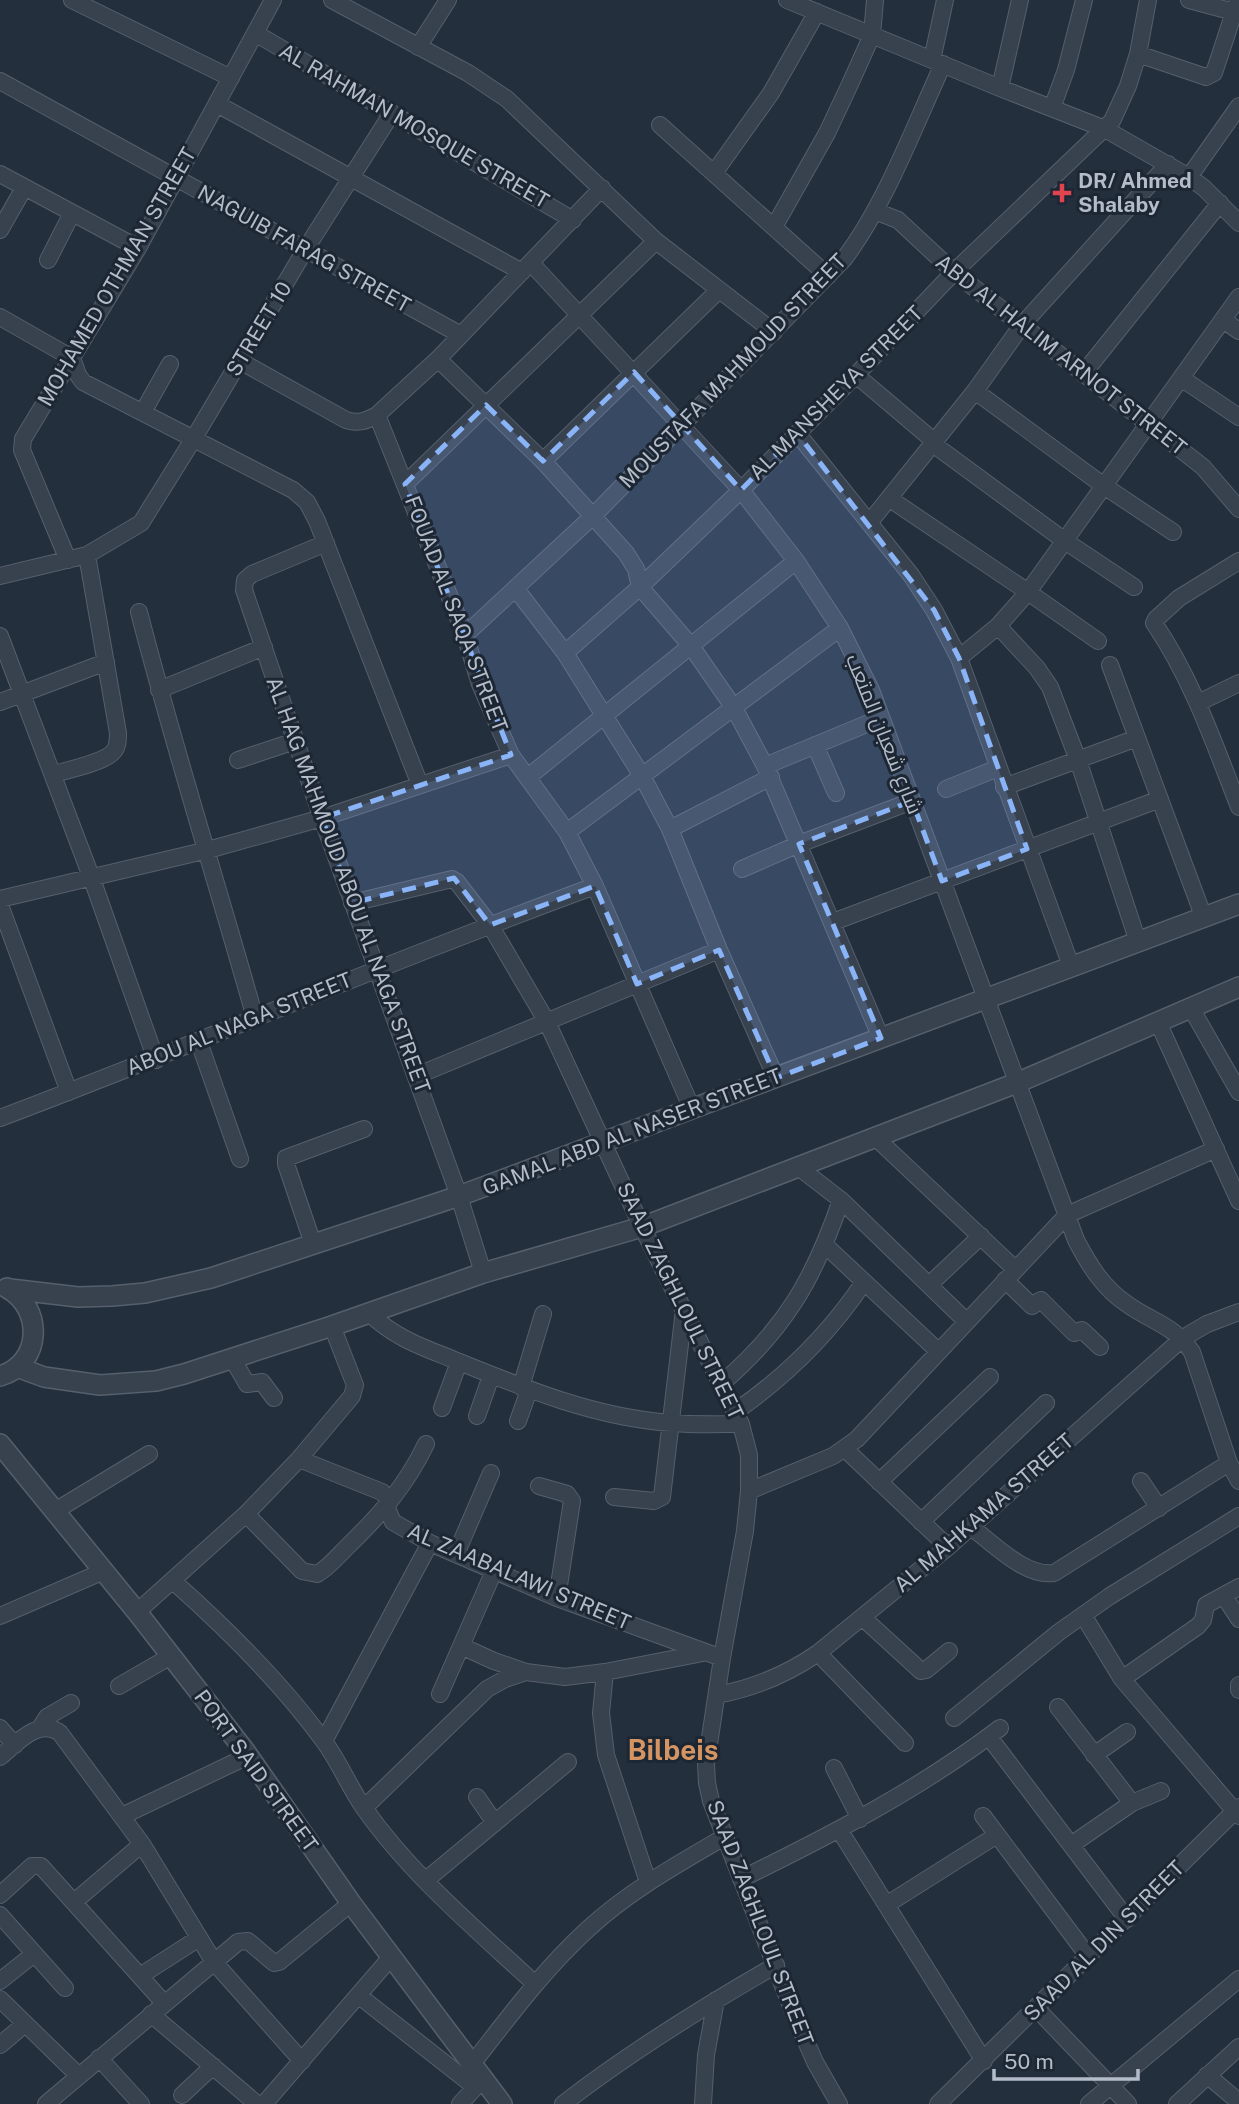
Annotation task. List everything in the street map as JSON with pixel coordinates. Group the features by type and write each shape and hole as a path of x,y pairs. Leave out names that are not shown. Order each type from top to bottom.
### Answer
{"street":[{"path":"72,0 231,78"},
{"name":"MOHAMED OTHMAN STREET","path":"68,559 22,444 25,434 138,248 273,0"},
{"path":"332,0 468,73 507,99 656,241 774,332"},
{"path":"418,47 448,0"},
{"path":"774,227 827,133 872,35 875,0"},
{"name":"MOUSTAFA MAHMOUD STREET","path":"465,635 593,516 774,332 854,246 875,211 938,62 945,0"},
{"path":"999,88 1020,0"},
{"path":"1052,108 1066,70 1084,0"},
{"name":"AL MANSHEYA STREET","path":"565,653 640,587 741,490 954,272 1105,128 1118,112 1138,54 1148,0"},
{"path":"1138,54 1206,77 1214,73 1236,6 1189,0"},
{"path":"794,1 999,88 1105,128 1189,177 1239,223"},
{"path":"714,173 771,93 817,12"},
{"name":"AL RAHMAN MOSQUE STREET","path":"255,33 573,220"},
{"name":"NAGUIB FARAG STREET","path":"0,81 461,335"},
{"name":"شارع شعبان المتعب","path":"217,104 351,178 527,268 580,314 741,490 796,561 840,628 871,690 1076,1240 1089,1265 1106,1287 1124,1303 1168,1326 1183,1338"},
{"path":"1189,177 1239,106"},
{"name":"STREET 10","path":"0,576 87,555 141,523 305,250 392,113"},
{"path":"660,125 828,275"},
{"path":"869,523 975,391 1022,326 1168,164"},
{"path":"0,174 138,248"},
{"path":"0,230 24,188"},
{"path":"240,361 346,421 356,423 377,415 438,359 602,188"},
{"path":"1083,374 1220,203"},
{"name":"ABD AL HALIM ARNOT STREET","path":"875,211 898,220 954,272 1203,467 1239,509"},
{"path":"48,260 72,213"},
{"path":"405,484 656,241"},
{"path":"543,461 718,291"},
{"path":"959,658 998,625 1028,592 1239,298"},
{"path":"0,317 72,358 83,382 293,490 307,502 326,543 420,785"},
{"path":"1223,320 1239,331"},
{"path":"438,359 543,461 632,560 640,587 691,646 734,708 768,772 881,1038"},
{"path":"143,412 170,364"},
{"path":"856,375 934,443 1065,541 1133,587"},
{"path":"1181,378 1239,417"},
{"path":"975,391 1104,486 1173,532"},
{"name":"FOUAD AL SAQA STREET","path":"377,415 465,635 480,684 511,755 567,832 595,886 692,1109"},
{"path":"797,433 911,575 934,610 959,658 1071,966"},
{"path":"890,499 1098,641"},
{"name":"AL HAG MAHMOUD ABOU AL NAGA STREET","path":"326,543 252,574 245,580 244,590 352,903 459,1196 483,1273"},
{"path":"54,774 101,760 113,753 118,733 87,555"},
{"path":"528,777 796,561"},
{"path":"1239,561 1208,579 1164,611 1154,623 1171,647 1198,703 1239,807"},
{"path":"516,589 565,653 642,776 670,829 719,950 776,1078"},
{"path":"139,612 159,690 256,1018"},
{"path":"998,625 1037,668 1050,687 1079,760 1138,942"},
{"path":"567,832 840,628"},
{"path":"0,636 54,774 156,1060"},
{"path":"159,690 264,647"},
{"path":"0,702 106,662"},
{"path":"1110,665 1204,918"},
{"path":"1198,703 1239,683"},
{"path":"670,829 815,745 881,718"},
{"path":"1004,787 1137,738"},
{"path":"238,760 295,741"},
{"path":"815,745 836,793"},
{"path":"0,899 208,850 322,818 511,755"},
{"path":"946,789 998,768"},
{"path":"833,922 1160,799"},
{"path":"742,869 912,801"},
{"name":"SAAD ZAGHLOUL STREET","path":"352,903 447,879 457,882 490,925 547,1022 642,1227 739,1418 749,1455 750,1491 706,1764 707,1783 711,1801 794,2014 815,2062 839,2104"},
{"name":"ABOU AL NAGA STREET","path":"1,1114 156,1060 376,968 595,886"},
{"name":"GAMAL ABD AL NASER STREET","path":"5,1287 78,1297 145,1293 211,1278 459,1196 1239,904"},
{"path":"0,905 68,1092"},
{"path":"416,1076 719,950"},
{"path":"8,1372 100,1385 128,1385 165,1379 332,1326 483,1273 642,1227 1019,1082 1239,988"},
{"path":"1191,1008 1239,1092"},
{"path":"1158,1022 1239,1201"},
{"path":"199,1042 240,1159"},
{"path":"313,1244 286,1158 364,1129"},
{"path":"875,1137 981,1236 1032,1306 1041,1300 1074,1333 1082,1330 1100,1347"},
{"path":"750,1491 820,1462 845,1449 857,1439 1067,1216 1216,1149"},
{"path":"797,1166 841,1200 966,1321"},
{"path":"721,1384 750,1358 799,1298 826,1246 841,1200"},
{"path":"929,1285 981,1236"},
{"path":"826,1246 938,1351"},
{"path":"369,1313 402,1339 491,1376 570,1403 620,1416 672,1423 739,1418 807,1354 864,1282"},
{"path":"5,1287 27,1305 34,1327 31,1349 8,1372"},
{"path":"614,1497 654,1501 662,1497 684,1310"},
{"name":"AL MAHKAMA STREET","path":"717,1695 770,1681 795,1669 818,1653 948,1547 1183,1338 1207,1324 1239,1312"},
{"path":"518,1421 543,1314"},
{"path":"137,1612 246,1514 299,1459 354,1391 353,1380 332,1326"},
{"path":"1183,1338 1192,1352 1229,1463 1239,1481"},
{"path":"232,1358 247,1384 262,1382 274,1398"},
{"path":"442,1408 459,1362"},
{"path":"477,1416 491,1376"},
{"path":"879,1482 990,1377"},
{"path":"921,1522 1046,1402"},
{"name":"PORT SAID STREET","path":"0,1444 137,1612 248,1756 477,2077 502,2104"},
{"path":"246,1514 302,1571 312,1575 322,1572 408,1479 426,1444"},
{"path":"845,1449 948,1547"},
{"path":"55,1511 149,1454"},
{"name":"AL ZAABALAWI STREET","path":"299,1459 382,1492 387,1498 389,1517 393,1522 430,1543 557,1598 722,1658"},
{"path":"971,1527 1026,1569 1044,1575 1063,1570 1229,1463"},
{"path":"456,1554 491,1473"},
{"path":"1141,1481 1159,1508"},
{"path":"539,1486 567,1494 572,1501 557,1598"},
{"path":"954,1718 1022,1661 1083,1615 1239,1516"},
{"path":"324,1741 430,1543"},
{"path":"0,1616 104,1571"},
{"path":"440,1694 494,1571"},
{"path":"173,1581 253,1657 324,1741 364,1808 426,1880 535,1984"},
{"path":"1122,1679 1198,1626 1203,1620 1206,1605 1239,1587"},
{"path":"1224,1596 1239,1619"},
{"path":"1083,1615 1122,1679 1238,1811"},
{"path":"863,1618 920,1671 926,1671 949,1651"},
{"path":"461,1646 526,1672 565,1677 704,1653"},
{"path":"818,1653 905,1743"},
{"path":"119,1686 171,1657"},
{"path":"364,1808 487,1689 526,1672"},
{"path":"605,1672 601,1713 606,1755 648,1882"},
{"path":"1239,1685 1239,1690"},
{"path":"0,1757 40,1728 47,1717 71,1703"},
{"path":"1058,1707 1132,1803"},
{"path":"0,1728 15,1745"},
{"path":"40,1728 54,1728 60,1733 142,1844 214,1962 302,2060"},
{"path":"1094,1755 1127,1732"},
{"path":"741,1879 860,1819 995,1733 1071,1845 1127,1919"},
{"path":"122,1816 248,1756"},
{"path":"426,1880 568,1762"},
{"path":"834,1768 860,1819"},
{"path":"1071,1845 1132,1803 1161,1791"},
{"path":"477,1797 495,1823"},
{"name":"SAAD AL DIN STREET","path":"938,2104 1238,1811"},
{"path":"983,1816 1088,1956"},
{"path":"839,1831 984,2061"},
{"path":"886,1905 997,1835"},
{"path":"460,2104 535,1984 589,1928 648,1882 726,1836"},
{"path":"74,1902 142,1844"},
{"path":"0,1895 36,1865 41,1866 164,2003"},
{"path":"46,2104 164,2003 243,1940 274,1963 279,1962 351,1903"},
{"path":"0,1915 65,1988"},
{"path":"140,1976 200,1938"},
{"path":"0,1981 34,1954"},
{"path":"264,2104 392,1956"},
{"path":"563,2104 716,2000 776,1965"},
{"path":"1089,2104 1239,1979"},
{"path":"358,1995 477,2077"},
{"path":"0,1999 79,2076"},
{"path":"704,2104 706,2055 716,2000"},
{"path":"1036,2008 1128,2104"},
{"path":"151,2014 257,2104"},
{"path":"0,2045 25,2024"},
{"path":"1177,2104 1239,2047"},
{"path":"99,2058 141,2104"},
{"path":"182,2095 213,2066"},
{"path":"1207,2075 1238,2102"}],"highlighted area":[{"path":"634,372 741,490 797,433 934,610 959,658 1027,849 942,881 912,801 799,844 881,1038 776,1078 719,950 637,984 595,886 490,925 454,878 352,903 322,818 511,755 405,484 486,405 543,461"}],"place":[{"name":"DR/ Ahmed Shalaby","path":"1062,193"}],"district":[{"name":"Bilbeis","path":"673,1750"}]}
